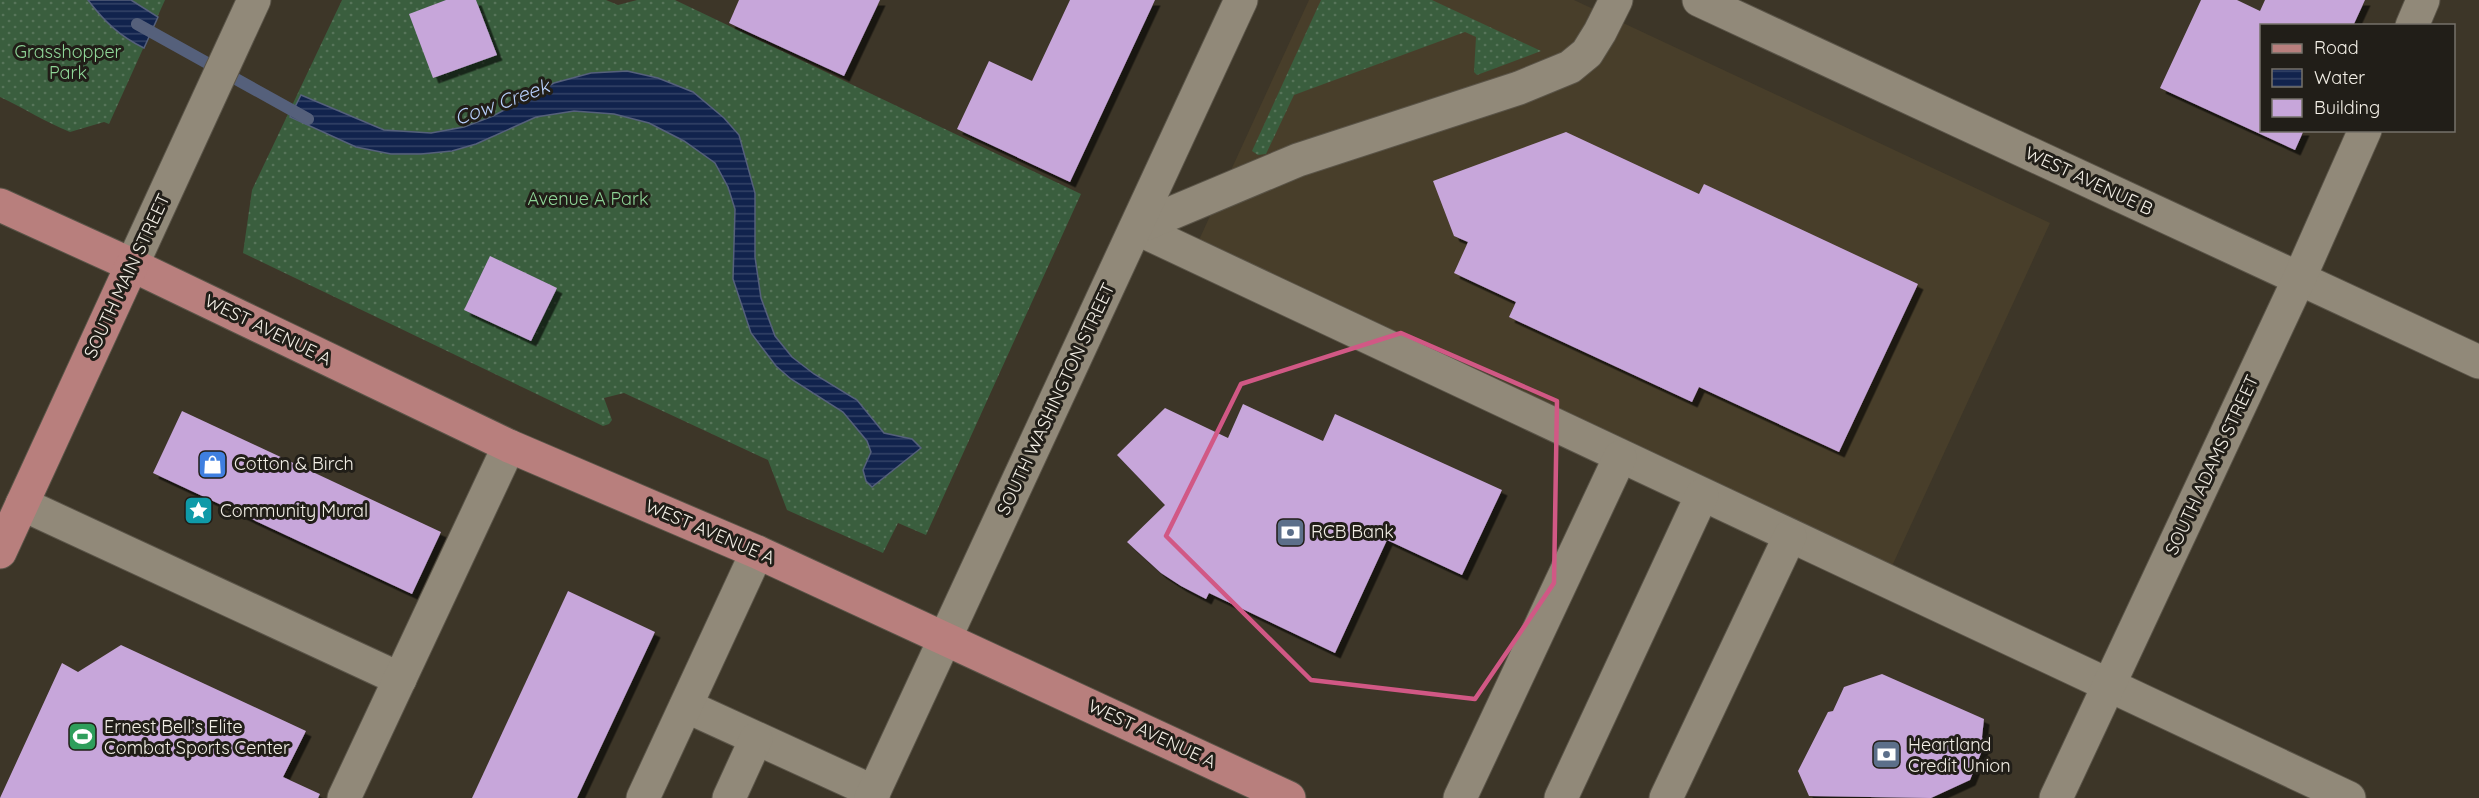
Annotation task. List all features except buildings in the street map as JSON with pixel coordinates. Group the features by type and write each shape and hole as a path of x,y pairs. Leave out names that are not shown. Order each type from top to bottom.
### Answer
{"main road":[{"name":"WEST AVENUE A","path":"0,205 132,265 509,446 757,552 1289,798"},
{"name":"SOUTH MAIN STREET","path":"0,552 132,265"}],"street":[{"name":"SOUTH MAIN STREET","path":"132,265 254,0"},
{"name":"SOUTH WASHINGTON STREET","path":"873,795 1241,0"},
{"path":"1136,228 1298,160 1519,88 1570,67 1587,53 1616,0"},
{"name":"WEST AVENUE B","path":"1699,0 2479,362"},
{"path":"2413,24 2423,0"},
{"name":"SOUTH ADAMS STREET","path":"2056,798 2299,279 2364,132"},
{"path":"1136,228 2349,798"},
{"path":"344,798 509,446"},
{"path":"1460,798 1620,457"},
{"path":"1561,798 1702,495"},
{"path":"22,504 400,679"},
{"path":"1666,798 1790,536"},
{"path":"643,798 757,552"},
{"path":"686,706 873,795"},
{"path":"729,798 756,739"}],"highlighted area":[{"path":"1401,333 1557,401 1554,583 1475,699 1311,680 1166,536 1241,384"}],"shaded area":[{"path":"1309,0 1574,0 2050,223 1892,566 1199,240"}],"green space":[{"name":"Grasshopper Park","path":"0,0 165,0 109,124 104,122 70,132 0,97"},
{"name":"Avenue A Park","path":"342,0 606,0 618,5 637,0 675,0 1081,194 926,535 898,523 883,553 787,510 768,460 624,393 604,398 612,420 603,426 243,253 252,190"},
{"path":"1321,0 1432,0 1541,51 1477,75 1474,72 1476,37 1465,32 1294,95 1266,154 1258,155 1252,151"}],"water":[{"path":"88,0 131,0 158,17 144,48 113,27"},
{"path":"627,71 658,78 693,92 724,118 739,135 755,193 755,257 761,298 775,336 792,357 814,374 857,400 884,433 912,439 921,448 872,487 866,481 863,470 871,452 867,441 843,412 791,379 776,366 751,333 733,279 735,209 728,187 715,163 684,141 649,123 614,114 574,111 536,117 476,144 452,151 391,154 356,147 290,117 301,95 384,130 431,133 464,127 493,116 554,83 591,73"}],"waterway":[{"name":"Cow Creek","path":"137,24 308,119"}],"place":[{"name":"Cotton & Birch","path":"213,464"},
{"name":"Community Mural","path":"199,511"},
{"name":"RCB Bank","path":"1290,532"},
{"name":"Ernest Bell’s Elite Combat Sports Center","path":"83,737"},
{"name":"Heartland Credit Union","path":"1887,755"}]}
